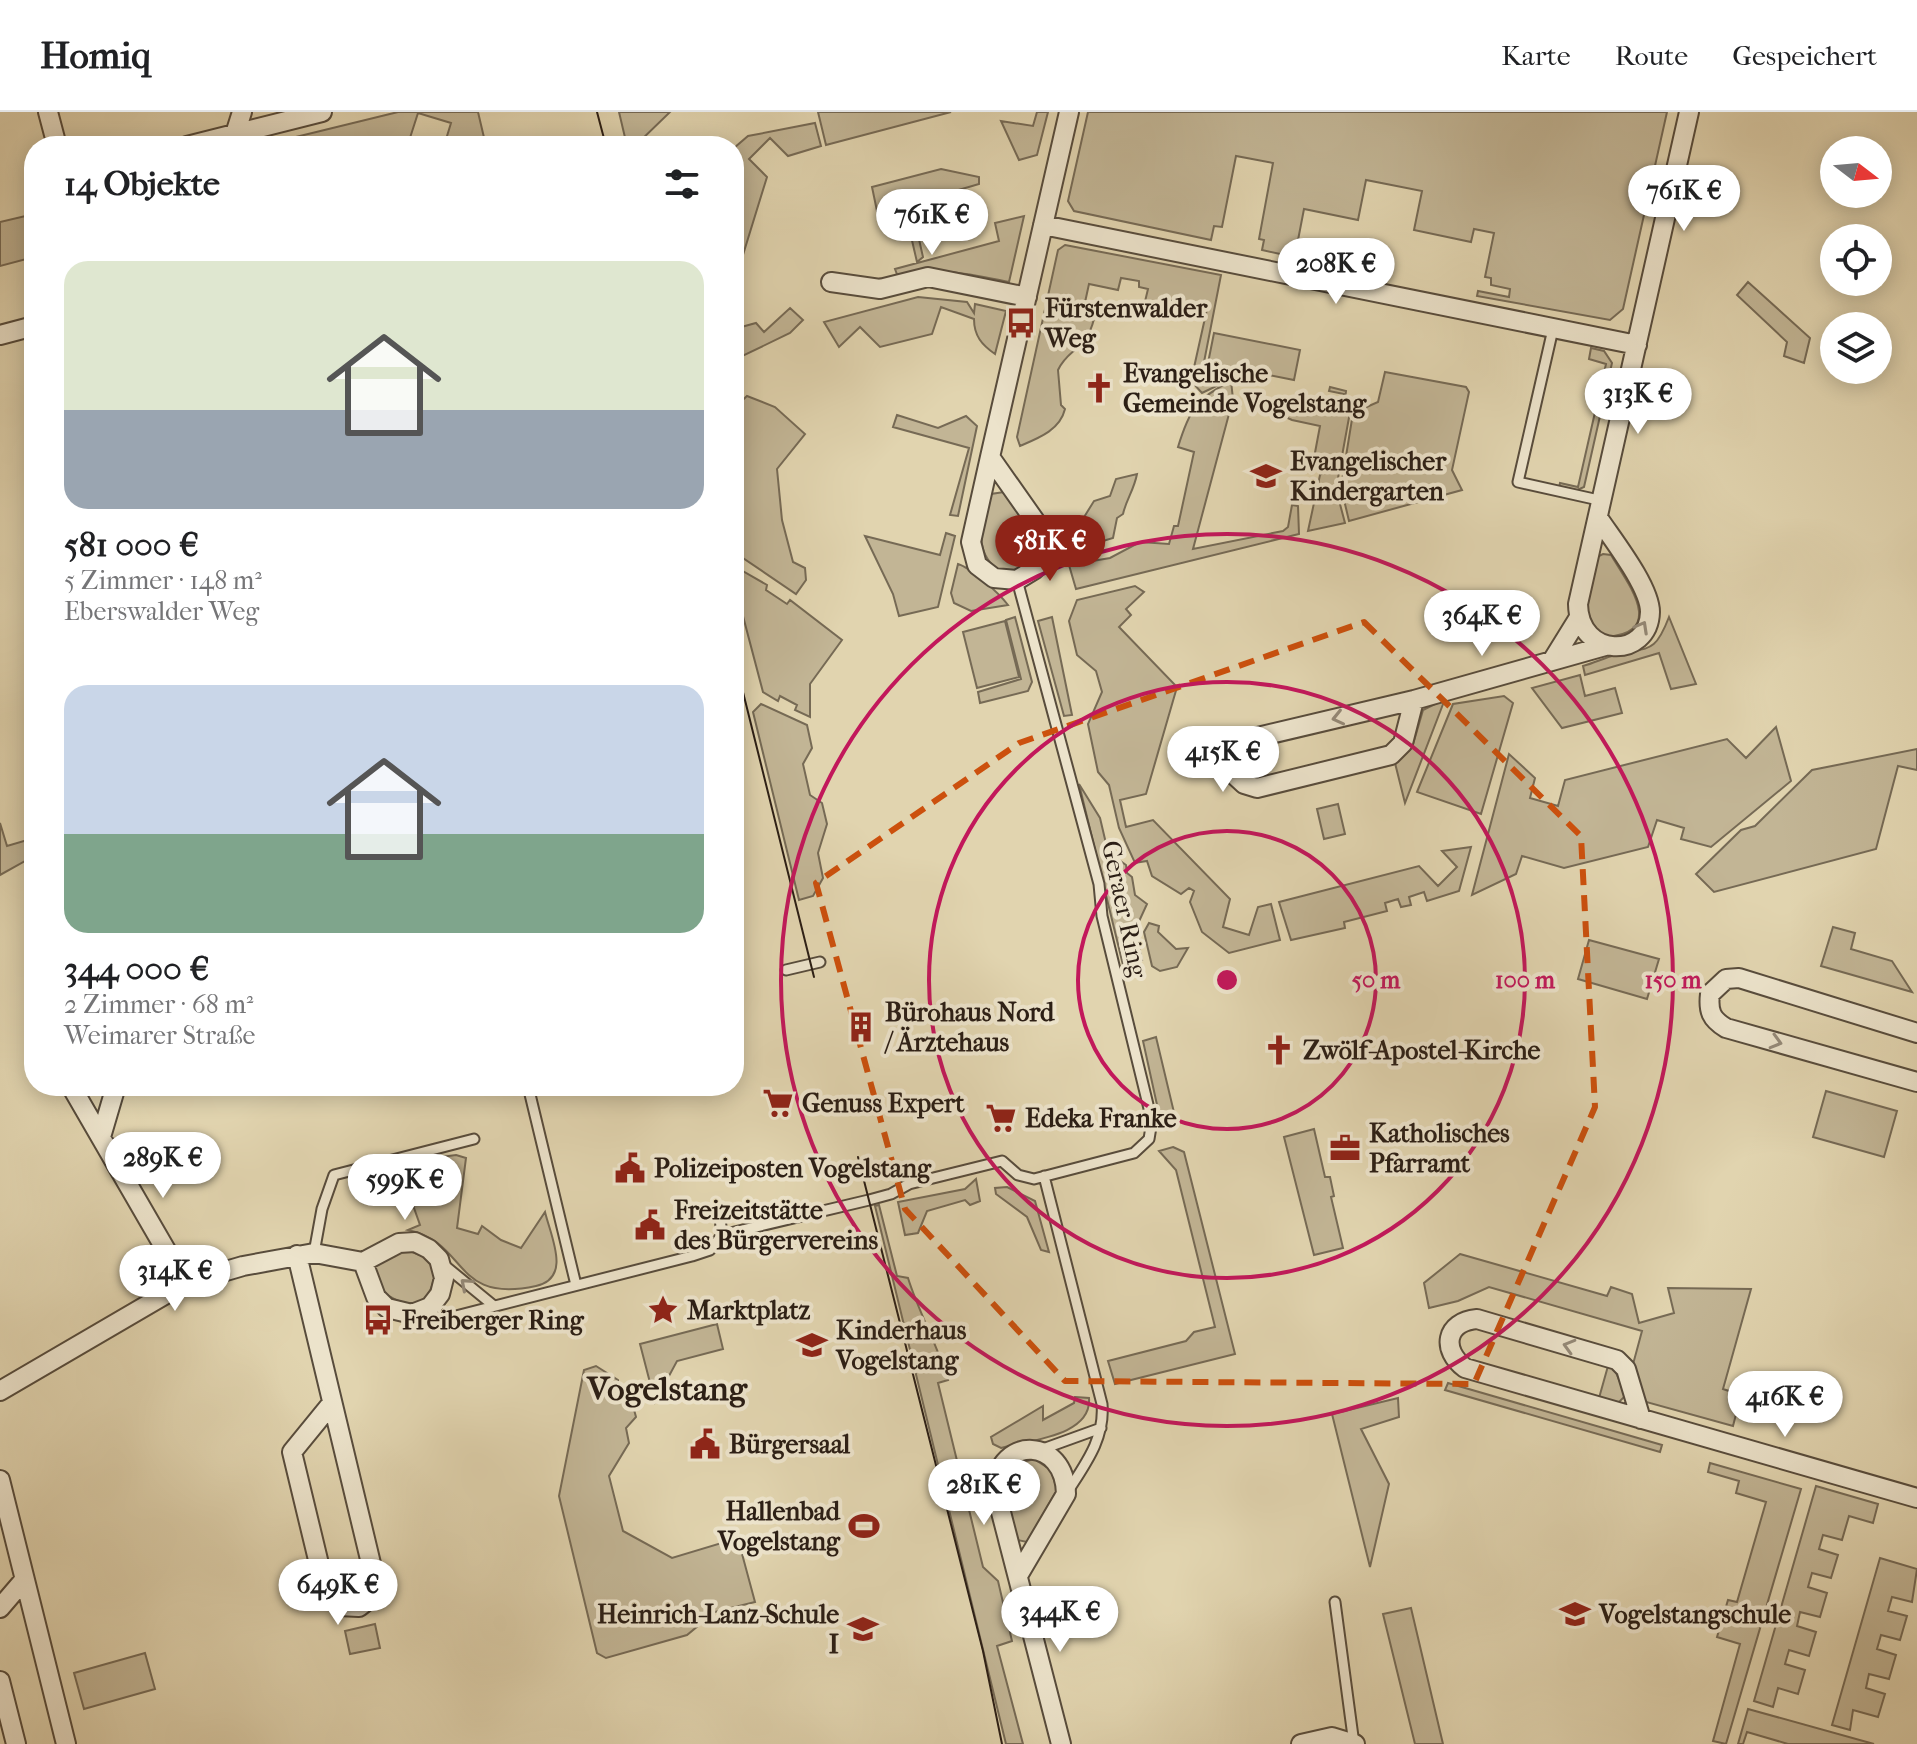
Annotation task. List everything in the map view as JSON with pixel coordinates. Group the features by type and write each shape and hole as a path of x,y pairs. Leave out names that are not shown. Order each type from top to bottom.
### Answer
{"street":[{"path":"48,112 54,136"},
{"path":"235,134 242,112"},
{"path":"227,136 322,112"},
{"path":"990,457 1040,528 1044,550 1035,569 1017,580 994,578 977,565 971,542 990,457 1069,112"},
{"path":"1605,646 1591,640 1578,619 1578,604 1689,112"},
{"path":"1043,225 1637,345"},
{"path":"831,282 880,289 928,277 1027,297"},
{"path":"0,335 24,329"},
{"path":"1414,700 1403,743 1391,755 1257,788 1244,784 1231,772 1233,752 1245,740 1414,700 1605,646 1621,646 1634,641 1646,628 1650,612 1646,595 1601,510"},
{"path":"1552,661 1578,619"},
{"path":"1917,1033 1739,978 1726,979 1710,994 1709,1010 1715,1021 1726,1028 1917,1082"},
{"path":"77,1096 185,1283"},
{"path":"101,1137 113,1096"},
{"path":"0,1391 185,1283 306,1254 363,1262 399,1243 415,1242 439,1259 444,1278 440,1294 430,1307 412,1314 387,1308 376,1297 363,1262"},
{"path":"306,1254 332,1403 374,1576 373,1596 359,1607 339,1606 326,1593 292,1452 332,1403"},
{"path":"1641,1419 1626,1369 1617,1360 1477,1319 1466,1320 1450,1334 1448,1347 1453,1359 1465,1368 1641,1419 1917,1498"},
{"path":"1019,1574 1066,1494 1061,1468 1050,1455 1038,1450 1012,1455 996,1475 995,1489 1061,1744"},
{"path":"0,1480 66,1744"},
{"path":"0,1608 24,1580"},
{"path":"0,1681 16,1744"},
{"path":"1301,1744 1332,1737 1354,1744"}],"lane":[{"path":"1553,329 1518,482 1601,510"},
{"name":"Geraer Ring","path":"722,1235 885,1196 909,1184 1002,1161 1018,1175 1034,1179 1134,1153 1149,1139 1152,1121 1085,828 1017,580"},
{"path":"786,970 820,962"},
{"path":"530,1096 576,1285"},
{"path":"306,1254 334,1175 474,1139"},
{"path":"1044,1176 1099,1388 1103,1416 1094,1451 1066,1494"},
{"path":"412,1314 444,1319 692,1256 710,1250 722,1235 720,1218"},
{"path":"439,1259 494,1306"},
{"path":"1038,1450 1101,1428"},
{"path":"1335,1602 1354,1744"}],"highlighted area":[{"path":"1364,622 1581,836 1595,1107 1474,1384 1065,1381 905,1209 816,883 1019,743"}],"shaded area":[{"path":"398,112 478,112 484,136 447,136 451,123 418,113 411,136 300,136"},
{"path":"619,112 670,112 645,136 625,136"},
{"path":"818,112 951,112 826,145"},
{"path":"1037,112 1048,112 1037,155 1019,160 1001,121 1033,126"},
{"path":"1088,112 1667,112 1623,309 1610,320 1477,296 1478,291 1509,297 1510,289 1491,285 1491,278 1485,277 1494,233 1474,229 1471,242 1414,230 1422,191 1366,180 1358,220 1304,209 1298,240 1339,249 1335,266 1262,250 1264,240 1259,239 1273,163 1236,156 1222,227 1214,226 1211,240 1074,211 1068,201"},
{"path":"815,123 821,146 788,156 770,138 749,159 767,177 744,252 744,139 748,136"},
{"path":"941,169 979,177 979,184 911,204 923,257 917,262 904,206 877,211 872,187"},
{"path":"24,216 24,260 0,266 0,222"},
{"path":"1024,216 1009,282 940,272 898,277 895,269 999,241 995,223"},
{"path":"1065,245 1221,275 1204,362 1229,380 1202,393 1191,381 1207,309 1187,310 1188,303 1168,300 1164,319 1142,314 1148,289 1139,287 1139,281 1121,278 1118,290 1089,284 1082,316 1094,319 1091,329 1058,370 1061,405 1065,409 1059,423 1020,446 1017,437 1058,250"},
{"path":"1748,282 1810,338 1804,363 1784,356 1787,342 1737,295"},
{"path":"918,297 967,302 974,313 975,304 1006,311 995,354 980,340 974,319 941,307 932,334 880,347 860,327 839,347 824,322"},
{"path":"790,308 803,320 790,333 744,355 744,326 756,323 764,332"},
{"path":"1214,333 1300,350 1294,380 1208,363"},
{"path":"1591,348 1604,351 1612,363 1584,487 1575,491 1559,488 1560,483 1578,487 1606,364 1589,359"},
{"path":"1385,372 1466,387 1469,392 1452,470 1462,490 1349,521 1341,487 1353,413 1378,402"},
{"path":"1231,381 1233,399 1193,549 1283,531 1288,527 1292,505 1298,506 1299,534 1076,589 1069,565 1110,558 1140,542 1169,544 1174,526 1178,526 1194,452 1178,447 1186,424 1202,400"},
{"path":"1330,387 1346,391 1345,400 1350,412 1336,489 1345,523 1308,531 1320,475 1327,470 1314,458 1320,426 1292,420 1268,409 1294,400 1341,409 1344,394 1329,391"},
{"path":"747,396 775,407 805,434 777,469 782,520 793,562 805,568 806,580 796,594 744,559 744,399"},
{"path":"897,415 938,428 966,416 977,426 958,516 950,515 969,448 893,427"},
{"path":"1137,474 1123,514 1117,518 1113,538 1103,541 1087,539 1081,522 1094,501 1110,496 1116,479"},
{"path":"1004,492 1027,528 1033,552 1029,562 1019,569 1000,572 985,555 982,536 991,494"},
{"path":"946,533 955,536 938,607 899,616 893,594 865,536 940,555"},
{"path":"1611,555 1626,580 1638,606 1639,617 1635,627 1624,634 1605,637 1596,628 1588,610 1597,557"},
{"path":"958,564 970,570 1008,605 971,611 954,603 951,593"},
{"path":"744,572 767,585 766,590 787,604 790,600 842,640 810,684 810,717 795,710 797,705 780,696 778,701 763,692 744,620"},
{"path":"1135,586 1144,592 1126,609 1131,615 1119,627 1177,687 1146,794 1120,800 1126,827 1153,820 1230,899 1223,927 1249,935 1258,907 1271,904 1280,940 1229,953 1202,932 1190,902 1194,891 1189,888 1181,894 1152,876 1147,861 1135,863 1119,828 1109,785 1098,772 1088,724 1102,692 1096,671 1077,655 1069,621 1077,600"},
{"path":"1015,617 1032,682 1028,691 980,703 978,692 1021,679 1006,620"},
{"path":"1052,617 1072,715 1064,716 1038,621"},
{"path":"1669,617 1696,684 1671,689 1659,653 1585,675 1583,666 1654,644"},
{"path":"1005,621 1019,677 977,688 963,632"},
{"path":"1580,675 1585,696 1615,688 1622,713 1562,728 1532,688"},
{"path":"1504,696 1513,703 1481,814 1417,792 1453,704"},
{"path":"1445,699 1405,803 1395,763 1412,748 1423,710"},
{"path":"761,704 807,725 812,748 803,764 810,795 822,803 827,824 818,853 823,878 813,896 799,900 753,712"},
{"path":"1776,727 1791,781 1711,847 1681,839 1684,828 1657,820 1648,847 1564,868 1522,856 1516,874 1472,895 1509,754 1535,778 1530,798 1558,806 1565,780 1727,739 1746,758"},
{"path":"1917,749 1917,770 1898,766 1876,849 1714,892 1696,874 1741,830 1755,826 1812,770"},
{"path":"1079,784 1100,818 1108,852 1126,865 1135,895 1147,904 1135,930 1142,960 1123,965"},
{"path":"1338,804 1345,834 1324,839 1317,809"},
{"path":"0,823 7,846 24,841 24,862 0,875"},
{"path":"1471,847 1459,891 1427,901 1424,892 1409,897 1411,905 1401,907 1398,899 1385,903 1387,911 1344,922 1345,928 1291,940 1279,902 1419,866 1438,886 1457,867 1442,851"},
{"path":"1149,923 1159,926 1158,932 1176,949 1188,948 1177,967 1160,971 1152,966 1144,932"},
{"path":"1833,927 1855,933 1851,949 1892,961 1912,992 1821,966"},
{"path":"1589,940 1659,959 1647,999 1578,979"},
{"path":"1156,1037 1177,1125 1161,1123 1143,1041"},
{"path":"1826,1091 1897,1111 1884,1157 1813,1137"},
{"path":"1314,1129 1325,1177 1330,1177 1334,1196 1331,1197 1343,1248 1314,1255 1284,1137"},
{"path":"1173,1147 1184,1152 1235,1354 1115,1384 1108,1361 1186,1341 1194,1332 1215,1327 1176,1170 1159,1151"},
{"path":"456,1155 466,1158 457,1228 478,1234 482,1226 501,1240 521,1248 545,1212 556,1255 553,1275 547,1282 509,1289 489,1287 475,1280 442,1247 428,1237 408,1230 420,1225 409,1194 395,1198 390,1184 373,1189 376,1199 364,1203 351,1180 426,1159"},
{"path":"976,1179 980,1201 970,1205 965,1200 927,1211 918,1233 905,1235 898,1202 965,1189"},
{"path":"1007,1187 1035,1201 1049,1252 1041,1250 1027,1217 996,1194 995,1188"},
{"path":"879,1205 897,1276 908,1278 948,1380 938,1383 983,1567 998,1581 1012,1641 997,1646 1023,1744 1006,1744 875,1206"},
{"path":"407,1250 425,1257 435,1271 427,1296 412,1303 393,1298 373,1284 374,1257"},
{"path":"1460,1254 1607,1296 1611,1287 1632,1294 1639,1323 1674,1313 1668,1288 1751,1289 1723,1389 1741,1395 1733,1426 1625,1396 1618,1403 1599,1398 1608,1366 1615,1370 1625,1394 1642,1331 1489,1287 1458,1301 1429,1308 1424,1283"},
{"path":"717,1324 723,1349 677,1361 655,1402 640,1344"},
{"path":"596,1366 618,1380 618,1393 630,1395 636,1417 626,1428 629,1443 609,1476 623,1531 672,1558 728,1541 741,1550 755,1602 715,1612 687,1635 606,1658 597,1653 559,1496 584,1370"},
{"path":"1448,1383 1662,1445 1660,1452 1445,1390"},
{"path":"1075,1397 1089,1398 1087,1411 1081,1421 1070,1428 1042,1439 1001,1448 993,1444 991,1437 1043,1406 1043,1420 1074,1403"},
{"path":"1398,1398 1399,1417 1361,1429 1389,1484 1370,1567 1332,1414"},
{"path":"1034,1459 1051,1470 1057,1490 1027,1542 1017,1540 1004,1486 1013,1465"},
{"path":"1710,1463 1801,1489 1726,1744 1713,1741 1740,1644 1717,1637 1728,1600 1737,1602 1766,1502 1736,1493 1739,1481 1708,1472"},
{"path":"1816,1486 1878,1504 1873,1523 1849,1516 1842,1540 1823,1535 1819,1549 1838,1555 1831,1578 1812,1573 1808,1587 1827,1593 1820,1617 1800,1612 1797,1626 1816,1632 1809,1656 1789,1650 1785,1664 1805,1670 1798,1694 1778,1688 1773,1707 1754,1701"},
{"path":"1880,1558 1917,1569 1912,1602 1892,1597 1888,1611 1907,1616 1900,1640 1881,1635 1877,1649 1896,1655 1889,1679 1869,1674 1866,1688 1885,1694 1878,1717 1853,1710 1850,1730 1832,1725"},
{"path":"1411,1608 1443,1744 1415,1744 1383,1614"},
{"path":"375,1624 380,1648 350,1654 345,1631"},
{"path":"145,1653 155,1689 84,1709 74,1673"},
{"path":"1748,1709 1874,1744 1788,1744 1747,1732 1743,1744 1738,1744"}],"tram line":[{"path":"597,112 603,136"},
{"path":"744,696 814,977"},
{"path":"858,1157 983,1651 1002,1744"}],"place":[{"name":"Fürstenwalder Weg","path":"1021,323"},
{"name":"Evangelische Gemeinde Vogelstang","path":"1099,388"},
{"name":"Evangelischer Kindergarten","path":"1266,476"},
{"name":"Bürohaus Nord / Ärztehaus","path":"861,1027"},
{"name":"Zwölf-Apostel-Kirche","path":"1279,1050"},
{"name":"Genuss Expert","path":"778,1103"},
{"name":"Edeka Franke","path":"1001,1118"},
{"name":"Katholisches Pfarramt","path":"1345,1148"},
{"name":"Polizeiposten Vogelstang","path":"630,1168"},
{"name":"Freizeitstätte des Bürgervereins","path":"650,1225"},
{"name":"Marktplatz","path":"663,1310"},
{"name":"Freiberger Ring","path":"378,1320"},
{"name":"Kinderhaus Vogelstang","path":"812,1345"},
{"name":"Bürgersaal","path":"705,1444"},
{"name":"Hallenbad Vogelstang","path":"864,1526"},
{"name":"Vogelstangschule","path":"1575,1614"},
{"name":"Heinrich-Lanz-Schule I","path":"863,1629"}],"district":[{"name":"Vogelstang","path":"667,1388"}]}
